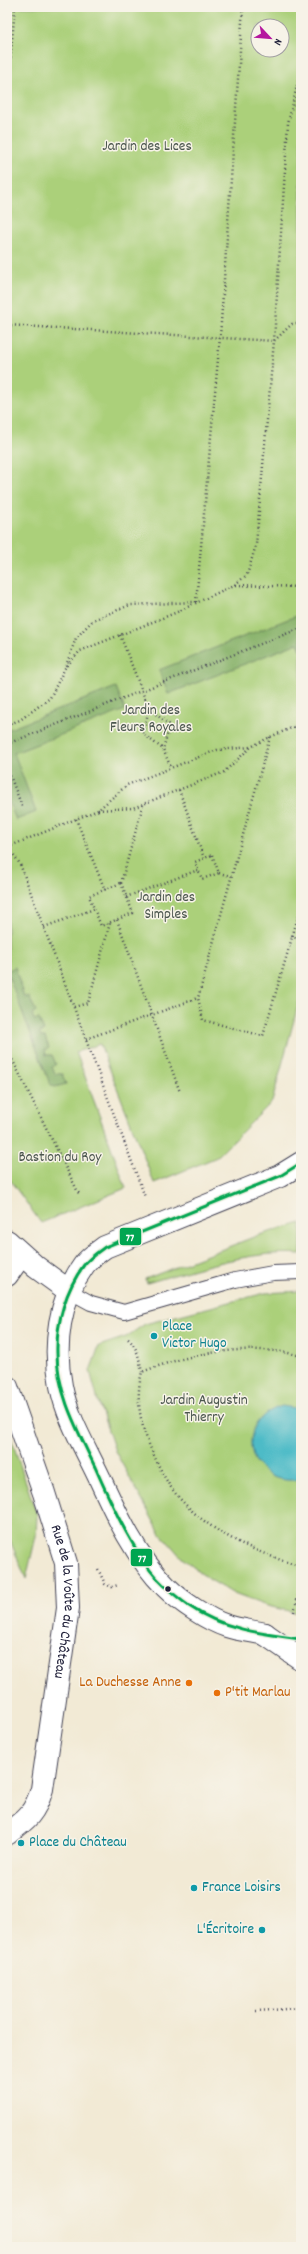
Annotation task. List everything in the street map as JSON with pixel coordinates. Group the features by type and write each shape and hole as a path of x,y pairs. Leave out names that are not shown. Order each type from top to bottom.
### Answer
{"main road":[{"path":"301,1163 280,1176 105,1247 85,1264 68,1291 62,1315 56,1353 61,1388 73,1420 108,1496 132,1541 152,1572 166,1588 190,1606 226,1626 265,1634 301,1639"},
{"path":"7,1276 14,1248 68,1291"},
{"name":"Rue de la Voûte du Château","path":"7,1387 64,1556 68,1608 42,1789 38,1804 29,1817 7,1834"},
{"path":"265,1634 301,1659"}],"lane":[{"path":"68,1291 91,1303 124,1312 235,1280 273,1273 301,1272"}],"path":[{"path":"7,98 15,7"},
{"path":"196,602 220,336 243,7"},
{"path":"65,668 80,651 176,613 196,602 234,585 247,575 256,545 274,341 288,123 301,69"},
{"path":"296,87 301,108"},
{"path":"7,325 220,336 274,341 292,324 301,323"},
{"path":"234,585 301,587"},
{"path":"7,725 20,720 50,698 65,668 76,638 93,620 130,605 196,602"},
{"path":"7,744 301,628"},
{"path":"120,635 149,709 170,725 164,749"},
{"path":"149,709 143,734 164,749 171,768"},
{"path":"98,810 133,808 224,772 251,747 301,724"},
{"path":"270,737 198,998 203,1020 263,1036 291,936 301,907"},
{"path":"145,1198 20,864 7,846 98,810 127,785 217,750 251,747"},
{"path":"7,768 23,809"},
{"path":"179,790 204,858"},
{"path":"121,883 89,896 101,926 132,913 121,883 143,804"},
{"path":"76,819 105,890"},
{"path":"218,873 212,855 195,862 202,879 218,873 231,876"},
{"path":"126,897 198,870"},
{"path":"44,927 94,909"},
{"path":"117,920 180,1092"},
{"path":"74,1007 88,1003 110,922"},
{"path":"291,936 301,940"},
{"path":"86,1039 198,998"},
{"path":"7,1049 78,1194"},
{"path":"126,1337 133,1343 142,1372 138,1384 138,1401 143,1431 160,1468 175,1494 201,1520 228,1537 266,1555 301,1566"},
{"path":"142,1372 167,1362 199,1355 242,1351 288,1353 301,1356"},
{"path":"97,1566 105,1584 112,1587 118,1585"},
{"path":"294,1612 301,1584"},
{"path":"256,2011 301,2008"}],"green space":[{"path":"7,7 301,7 301,994 272,1102 217,1157 154,1183 100,1044 76,1052 126,1188 41,1223 7,1176 7,804 9,803 7,798"},
{"path":"301,614 301,650 298,643 168,694 159,670"},
{"path":"116,687 125,710 14,753 36,812 16,820 7,798 7,730"},
{"path":"15,967 24,997 29,997 36,1011 32,1014 34,1020 39,1019 44,1031 39,1033 41,1037 45,1037 49,1048 45,1050 46,1055 52,1055 56,1064 52,1067 55,1074 62,1074 66,1084 55,1087 50,1084 7,972"},
{"path":"301,1223 301,1254 262,1255 243,1258 147,1283 145,1279 259,1235"},
{"name":"Jardin Augustin Thierry","path":"301,1291 301,1614 264,1605 234,1594 207,1578 182,1558 160,1533 115,1451 98,1401 90,1371 99,1346 126,1337 145,1324 265,1293"},
{"path":"7,1426 37,1515 36,1536 26,1579 7,1533"}],"water":[{"path":"282,1406 301,1409 301,1479 283,1480 268,1474 258,1465 252,1452 251,1439 256,1425 266,1414"}],"transit line":[{"name":"77","path":"301,1163 280,1176 105,1247 94,1255 86,1262 67,1295 60,1318 57,1342 58,1368 70,1412 125,1530 139,1555 156,1577 172,1593 189,1606 215,1620 243,1629 301,1639"}],"place":[{"name":"Place Victor Hugo","path":"154,1336"},
{"name":"La Duchesse Anne","path":"189,1683"},
{"name":"P'tit Marlau","path":"217,1693"},
{"name":"Place du Château","path":"21,1843"},
{"name":"France Loisirs","path":"194,1888"},
{"name":"L'Écritoire","path":"262,1930"}],"park label":[{"name":"Jardin des Lices","path":"147,147"},
{"name":"Jardin des Fleurs Royales","path":"151,720"},
{"name":"Jardin des Simples","path":"166,906"},
{"name":"Bastion du Roy","path":"60,1158"}]}
